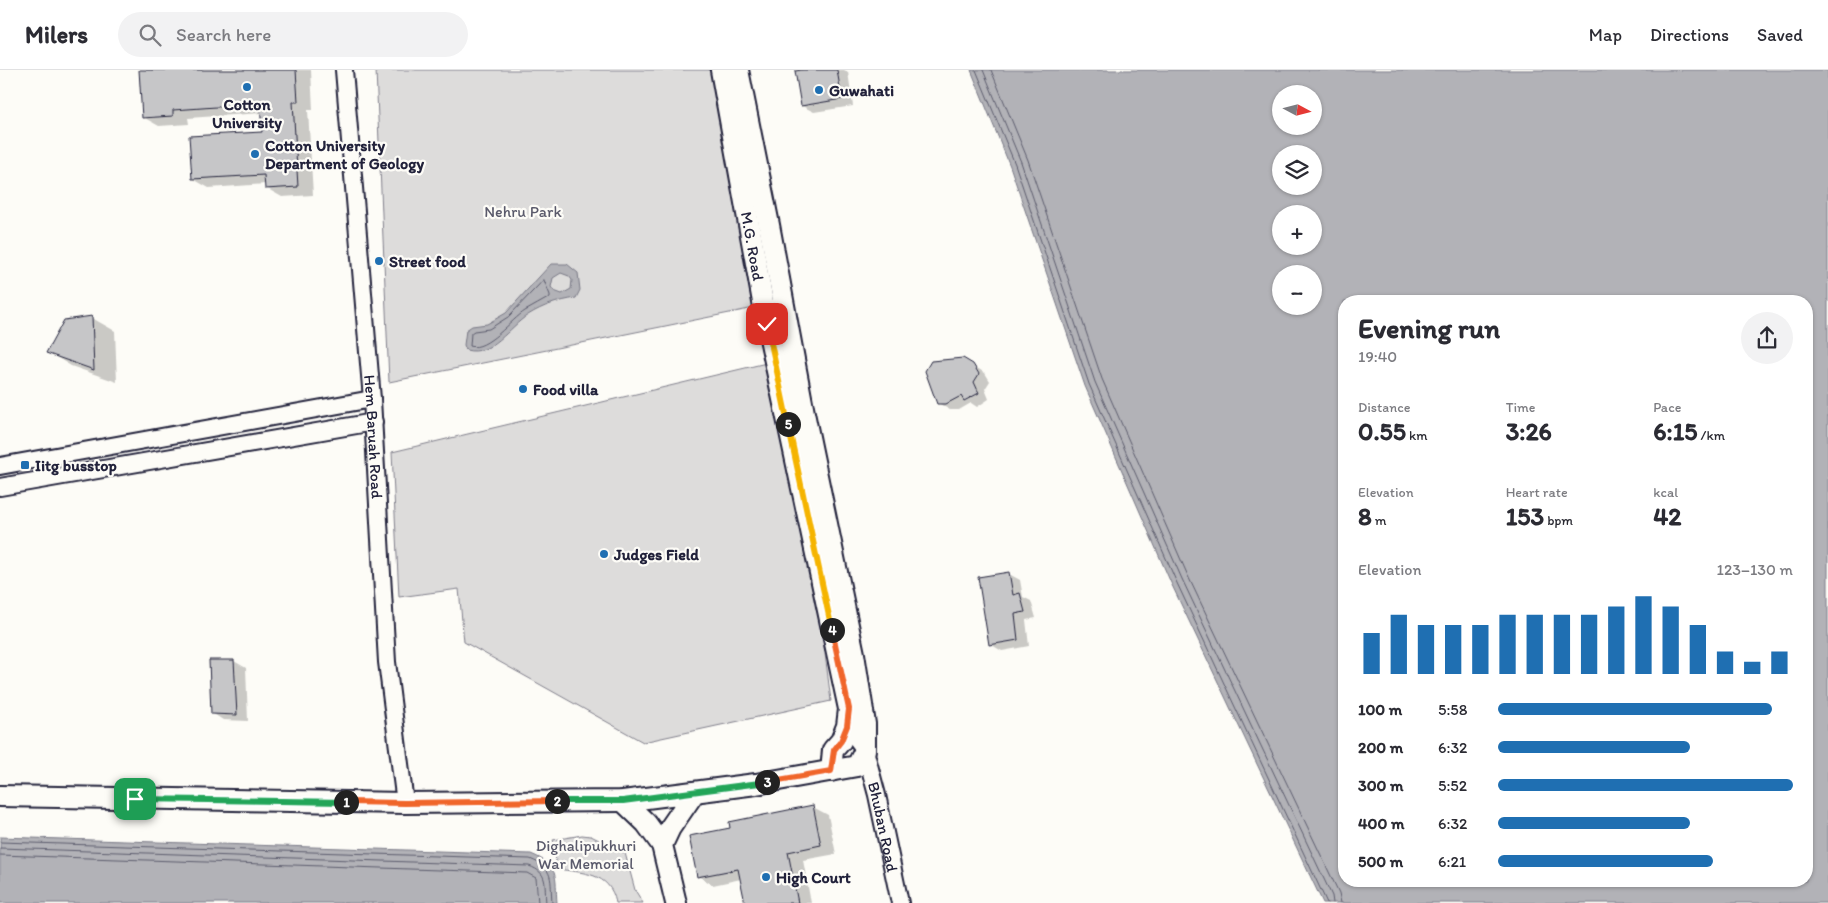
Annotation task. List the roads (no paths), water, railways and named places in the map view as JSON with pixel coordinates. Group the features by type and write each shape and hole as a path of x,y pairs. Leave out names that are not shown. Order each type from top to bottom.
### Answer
{"main road":[{"name":"M.G. Road","path":"721,70 767,324 849,709 847,726 841,741 834,750 831,771"},
{"path":"0,796 405,803 623,801 694,793 856,766 865,750 865,724 854,654 804,413 770,225 738,70"},
{"path":"662,845 670,828 694,793"},
{"path":"623,801 646,823 662,845 676,903"}],"street":[{"name":"Hem Baruah Road","path":"344,70 374,422 388,662 405,803"},
{"path":"0,466 372,399"},
{"path":"0,486 374,422"},
{"path":"847,726 865,750"},
{"name":"Bhuban Road","path":"865,750 877,795 900,903"}],"water":[{"path":"971,70 1828,70 1828,903 1323,903 1171,583 1085,386 1010,166"},
{"path":"551,264 567,264 578,273 580,290 576,298 551,304 528,315 500,340 484,349 466,350 464,345 466,330 472,326 487,324 506,313","holes":["561,273 569,276 572,280 571,289 562,294 554,291 551,287 553,278"]},
{"path":"0,837 531,854 547,863 554,873 557,903 0,903"}],"place":[{"name":"Cotton University","path":"247,87"},
{"name":"Guwahati","path":"819,90"},
{"name":"Cotton University Department of Geology","path":"255,154"},
{"name":"Street food","path":"379,261"},
{"name":"Food villa","path":"523,389"},
{"name":"Iitg busstop","path":"25,465"},
{"name":"Judges Field","path":"604,554"},
{"name":"High Court","path":"766,877"}],"park label":[{"name":"Nehru Park","path":"523,211"},
{"name":"Dighalipukhuri War Memorial","path":"586,854"}]}
